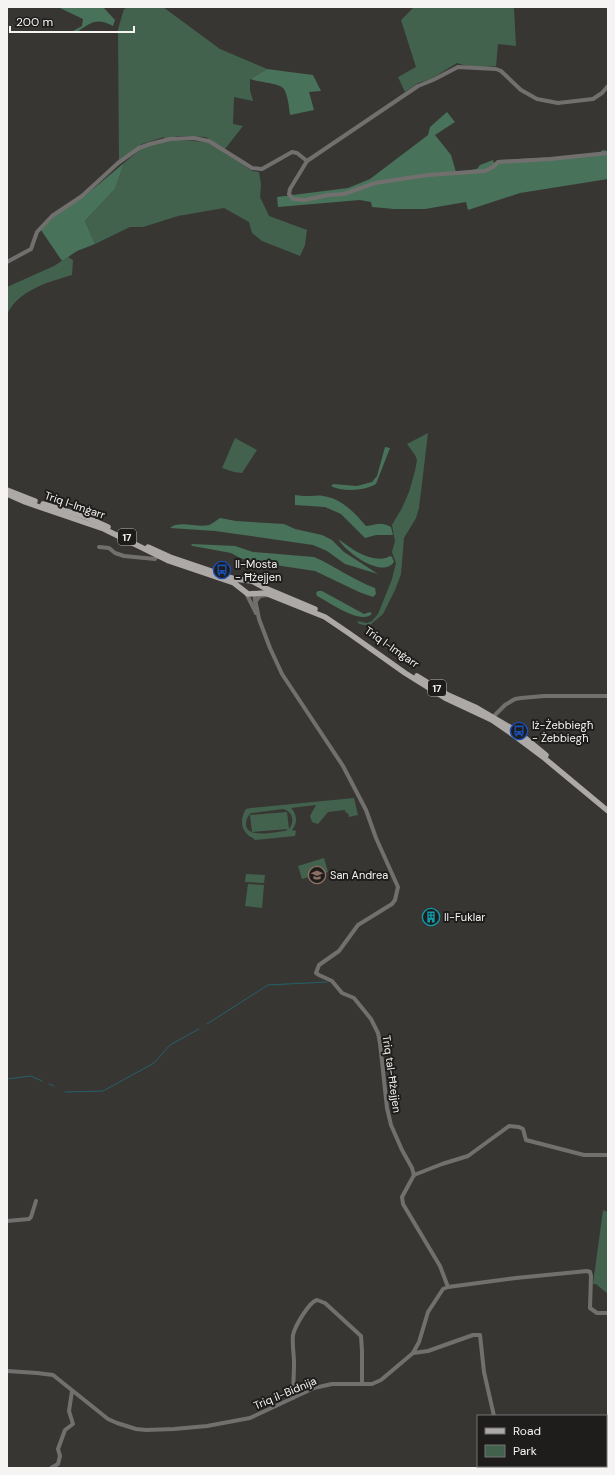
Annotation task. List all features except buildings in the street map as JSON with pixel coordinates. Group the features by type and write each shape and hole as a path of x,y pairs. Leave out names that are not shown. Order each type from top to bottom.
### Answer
{"main road":[{"name":"Triq l-Imġarr","path":"7,490 34,501 86,516 132,540 170,557 235,579 252,581 326,614 407,670 448,695 475,707 518,732 608,806"},
{"name":"Triq l-Imġarr","path":"7,494 25,502 104,529 157,556 234,583 244,591 254,594 265,593 324,617 405,673 445,698 492,720 543,757 608,811"},
{"path":"244,591 244,585 248,581"},
{"path":"254,594 257,589 256,584"}],"street":[{"path":"608,86 602,93 593,99 558,103 537,99 521,90 496,69 458,67 418,86 306,160 290,189 289,194 293,199 305,200 328,195 344,194 375,183 428,175 485,171 493,167 498,162 550,159 608,153"},
{"path":"7,262 31,249 38,231 54,214 82,196 118,163 139,148 150,144 177,138 209,141 252,168 259,170 292,152 299,154 306,160"},
{"path":"99,548 109,548 115,553 124,556 155,559 157,556"},
{"path":"244,591 259,619"},
{"path":"254,594 259,619"},
{"path":"255,602 260,596 270,595"},
{"name":"Triq tal-Ħżejjen","path":"259,619 282,674 343,766 366,810 376,838 398,887 395,900 392,904 358,925 339,951 320,965 316,971 317,974 332,981 342,993 354,998 371,1019 378,1033 387,1108 399,1144 412,1168 414,1175"},
{"path":"493,717 505,705 520,698 544,696 608,696"},
{"path":"608,1155 584,1155 526,1140 523,1129 509,1126 468,1156 414,1175 402,1197 403,1204 440,1266 448,1287 587,1271 590,1272 591,1276 590,1308 597,1313 608,1313"},
{"path":"7,1221 29,1219 36,1201"},
{"name":"Triq il-Bidnija","path":"7,1371 37,1373 53,1376 108,1419 117,1424 146,1430 207,1426 250,1418 314,1388 332,1384 367,1384 377,1382 412,1353 419,1342 428,1312 443,1289 448,1287"},
{"path":"293,1398 295,1329 312,1302 317,1300 325,1303 361,1336 362,1383"},
{"path":"412,1353 428,1351 473,1335 480,1335 484,1372 494,1415"},
{"path":"51,1468 58,1464 60,1456 58,1449 65,1430 72,1424 69,1411 72,1391"}],"green space":[{"path":"103,7 115,20 113,26 102,22 93,22 76,33 73,31 82,26 83,19 60,8"},
{"path":"129,7 163,7 220,49 267,69 250,79 250,90 253,101 234,97 233,124 243,126 225,149 206,137 178,136 164,139 164,137 142,144 119,161 118,29 124,9"},
{"path":"414,7 515,7 516,46 498,44 496,66 482,67 457,63 431,79 418,83 405,92 398,77 416,67 401,20"},
{"path":"267,69 313,75 321,91 309,92 314,110 290,115 287,98 282,87 250,79"},
{"path":"447,112 455,122 435,135 451,155 456,172 477,169 480,165 493,160 494,164 498,160 558,157 599,153 603,150 608,151 608,179 520,193 468,210 466,202 425,209 394,209 372,207 371,202 360,200 278,207 277,197 348,188 370,179 428,135 430,127"},
{"path":"176,140 209,142 252,171 259,172 261,184 260,197 269,216 307,230 305,245 300,256 262,241 252,233 249,222 224,208 178,216 143,227 130,227 95,244 85,221 115,189 124,163 142,148 161,142"},
{"path":"124,163 115,189 85,221 95,244 77,251 62,261 41,230 53,215 87,194"},
{"path":"68,257 73,260 72,275 35,288 19,299 7,314 7,287 54,266"},
{"path":"428,433 419,508 416,518 404,538 401,574 383,614 369,626 359,624 357,621 367,623 372,621 378,614 392,579 396,563 392,552 395,541 392,525 409,492 417,460 407,444"},
{"path":"235,438 257,450 242,473 222,468"},
{"path":"385,447 390,448 376,484 366,488 354,490 341,489 331,486 333,484 357,486 372,482 377,476"},
{"path":"295,495 330,497 342,503 352,511 366,526 378,524 387,525 391,527 393,535 376,535 365,538 341,514 325,507 295,505"},
{"path":"220,518 236,521 284,524 295,529 322,535 332,540 344,552 378,574 345,564 327,551 313,545 215,531 170,528 183,524 199,526 209,525"},
{"path":"338,539 355,551 370,557 381,559 390,556 394,562 390,566 384,567 372,565 353,555"},
{"path":"191,545 235,546 253,552 314,557 375,588 376,594 373,597 359,592 315,571 255,562 240,558 231,553 193,546"},
{"path":"318,591 322,591 364,614 370,612 372,614 367,617 352,615 317,596 316,593"},
{"path":"354,798 358,815 349,817 345,810 328,812 318,824 312,822 310,816 316,805 291,808 295,813 296,819 292,830 296,831 295,836 255,840 248,835 242,825 244,812 246,809","holes":["283,809 289,812 292,817 292,823 289,829 287,812 250,815 251,832 247,829 246,824 247,818 251,813","288,829 285,831 262,834 252,832"]},
{"path":"324,858 328,872 302,879 298,866"},
{"path":"246,874 265,875 264,883 245,882"},
{"path":"248,884 264,885 262,908 245,906"},
{"path":"603,1210 608,1212 608,1294 596,1284 593,1284"},
{"path":"553,1467 584,1467 582,1468"}],"waterway":[{"path":"207,1024 268,985 327,982"},
{"path":"65,1092 103,1091 154,1063 170,1045 199,1029"},
{"path":"7,1079 31,1076 42,1081"},
{"path":"49,1084 54,1086"}],"place":[{"name":"Il-Mosta - Ħżejjen","path":"222,570"},
{"name":"Iż-Żebbiegħ - Żebbiegħ","path":"519,731"},
{"name":"San Andrea","path":"317,875"},
{"name":"Il-Fuklar","path":"431,917"}]}
